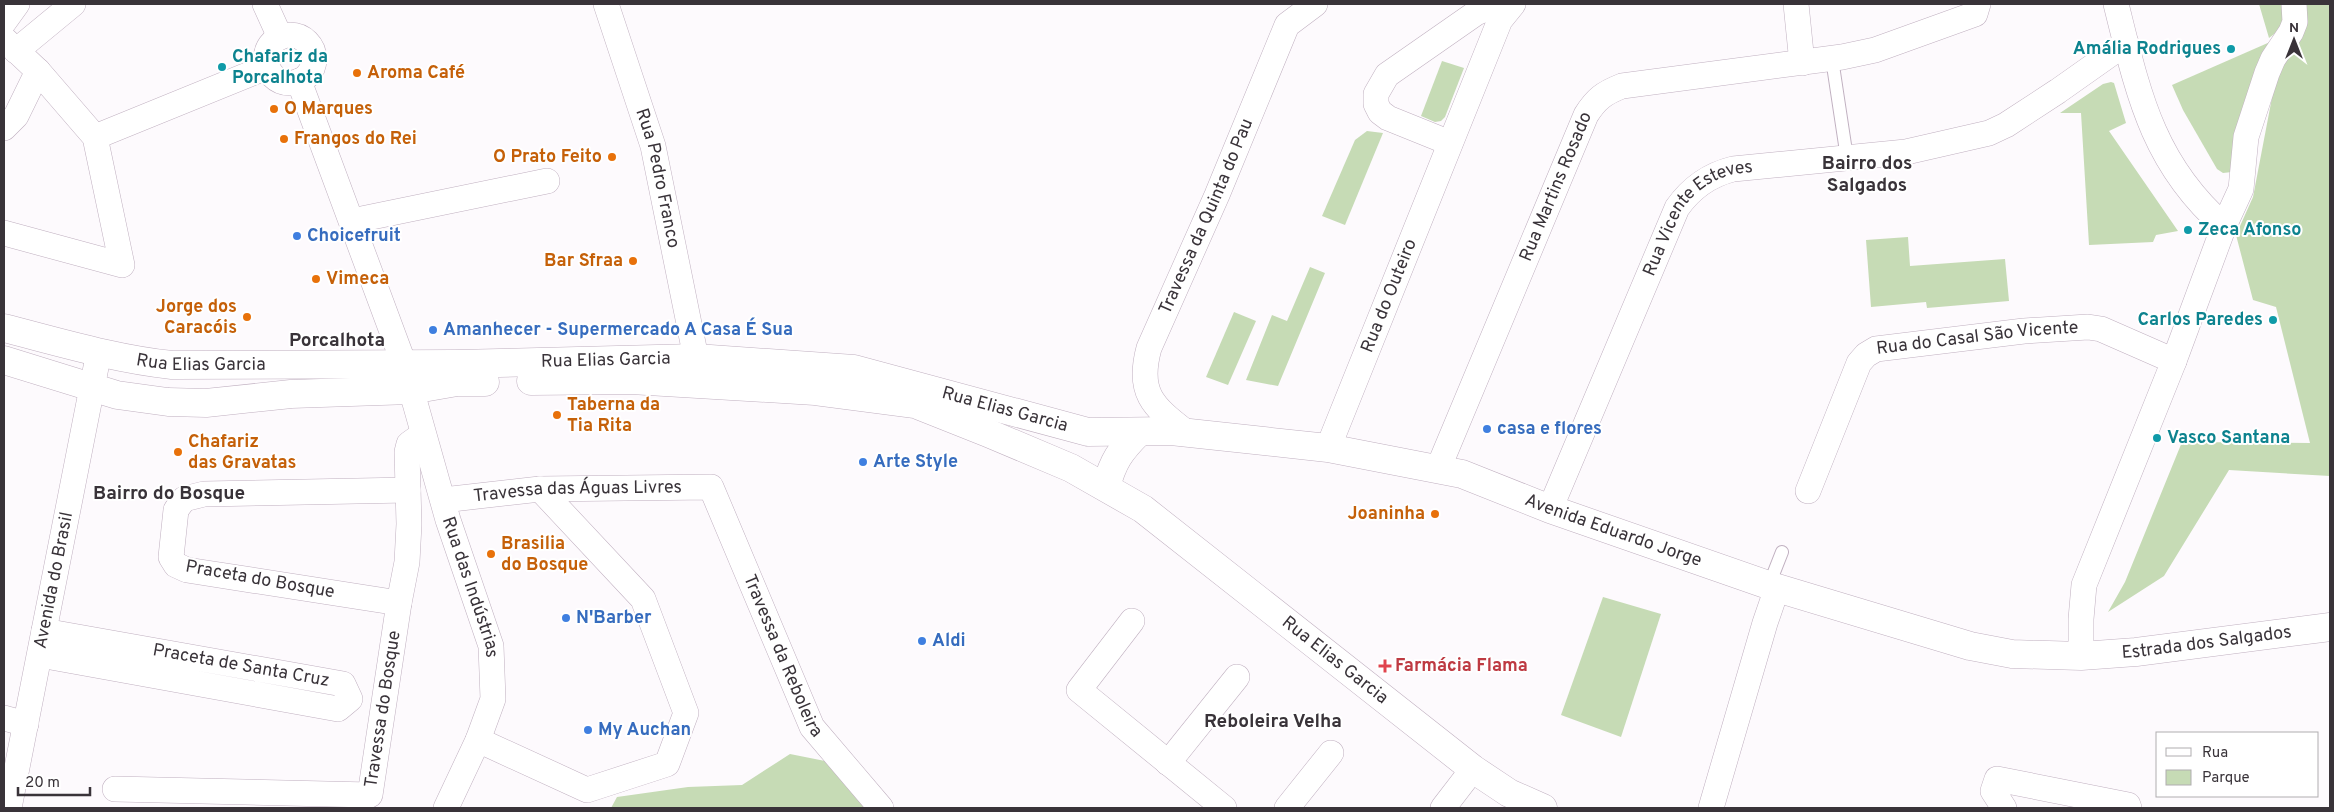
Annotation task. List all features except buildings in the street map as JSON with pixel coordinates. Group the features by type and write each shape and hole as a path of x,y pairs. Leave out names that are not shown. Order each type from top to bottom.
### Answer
{"main road":[{"name":"Rua Elias Garcia","path":"4,328 99,352 172,365 407,377 457,382 631,380 815,391 915,404 1071,468 1143,509 1473,769 1509,793 1543,808"},
{"name":"Rua Elias Garcia","path":"4,360 92,387 136,398 168,402 206,403 290,394 407,377 696,358 854,369 1088,432 1139,432"},
{"name":"Avenida Eduardo Jorge","path":"1139,432 1186,432 1328,448 1462,474 1550,509 1773,586 1970,646 2012,654 2081,656"},
{"path":"1106,487 1112,466 1120,451 1139,432"},
{"name":"Estrada dos Salgados","path":"2081,656 2136,652 2330,627"}],"street":[{"path":"4,22 17,4"},
{"path":"4,233 122,265 95,137 38,72 10,45 73,4"},
{"path":"265,4 280,37"},
{"name":"Rua Pedro Franco","path":"606,4 653,146 696,358"},
{"name":"Travessa da Quinta do Pau","path":"1186,432 1152,400 1146,389 1144,374 1149,348 1217,195 1287,25 1315,4"},
{"path":"1450,143 1388,118 1380,112 1376,104 1376,94 1387,75 1476,13 1497,4"},
{"name":"Rua do Outeiro","path":"1328,448 1500,20 1513,4"},
{"path":"1796,4 1802,64"},
{"name":"Rua Martins Rosado","path":"1438,469 1586,115 1595,100 1606,92 1622,86 1802,64 1874,50 1970,16 1978,10 1978,4"},
{"path":"2116,4 2143,107 2171,164 2202,207 2224,226"},
{"path":"2081,656 2081,619 2084,585 2174,361 2224,226 2241,189 2246,137 2267,73 2293,27 2294,4"},
{"path":"299,36 312,50 314,62 312,68 299,81 289,83 280,80 272,75 267,67 268,49 280,37 299,36"},
{"name":"Rua Vicente Esteves","path":"1550,509 1677,208 1683,200 1706,180 1733,169 1906,152 1989,133 2006,125 2058,91 2128,54"},
{"path":"95,137 267,67"},
{"path":"4,128 16,116 38,72"},
{"name":"Rua das Indústrias","path":"299,81 352,221 407,377 448,520 492,646 493,699 478,740 446,808"},
{"path":"352,221 547,181"},
{"name":"Rua do Casal São Vicente","path":"1808,491 1859,363 1866,355 1876,349 2024,331 2088,326 2102,329 2174,361"},
{"name":"Avenida do Brasil","path":"9,808 15,721 40,656 99,352"},
{"name":"Travessa do Bosque","path":"115,789 370,795 407,562 407,452 409,444 423,434"},
{"name":"Travessa das Águas Livres","path":"443,500 540,489 711,487"},
{"name":"Travessa da Reboleira","path":"711,487 812,727 881,808"},
{"path":"478,740 587,790 667,764 686,714 643,599 540,489"},
{"name":"Praceta do Bosque","path":"399,603 187,570 176,565 171,557 176,510 184,499 204,494 408,490"},
{"path":"1711,808 1765,623 1773,586"},
{"path":"1132,621 1079,690 1224,808"},
{"name":"Praceta de Santa Cruz","path":"40,656 338,710 350,699 343,684 44,632"},
{"path":"1168,763 1237,678"},
{"path":"1286,808 1331,753"},
{"path":"1443,808 1473,769"},
{"path":"2004,808 1994,791 1997,779 2128,805 2129,808"}],"lane":[{"path":"1832,59 1847,158"},
{"path":"1773,586 1782,552"}],"green space":[{"path":"2259,4 2330,4 2330,476 2229,470 2164,576 2108,612 2125,582 2182,442 2310,443 2276,307 2253,300 2236,235 2253,197 2279,61 2299,15 2269,38"},
{"path":"2270,42 2232,172 2223,173 2217,169 2183,110 2172,85"},
{"path":"1442,61 1464,68 1445,117 1441,121 1435,122 1421,116"},
{"path":"2114,83 2126,123 2109,131 2178,231 2156,235 2153,242 2089,245 2081,113 2060,113 2103,84"},
{"path":"1367,131 1383,133 1345,225 1322,216 1355,140"},
{"path":"1908,237 1910,266 2005,259 2009,301 1927,308 1926,302 1871,307 1866,240"},
{"path":"1310,267 1325,273 1278,386 1246,380 1272,315 1287,321"},
{"path":"1234,312 1256,321 1228,385 1206,377"},
{"path":"1603,597 1661,614 1621,737 1561,715"},
{"path":"790,754 830,762 870,808 611,808 617,797 688,787 742,785"}],"place":[{"name":"Amália Rodrigues","path":"2231,49"},
{"name":"Chafariz da Porcalhota","path":"222,67"},
{"name":"Aroma Café","path":"357,73"},
{"name":"O Marques","path":"274,109"},
{"name":"Frangos do Rei","path":"284,139"},
{"name":"O Prato Feito","path":"612,157"},
{"name":"Zeca Afonso","path":"2188,230"},
{"name":"Choicefruit","path":"297,236"},
{"name":"Bar Sfraa","path":"633,261"},
{"name":"Vimeca","path":"316,279"},
{"name":"Jorge dos Caracóis","path":"247,317"},
{"name":"Carlos Paredes","path":"2273,320"},
{"name":"Amanhecer - Supermercado A Casa É Sua","path":"433,330"},
{"name":"Taberna da Tia Rita","path":"557,415"},
{"name":"casa e flores","path":"1487,429"},
{"name":"Vasco Santana","path":"2157,438"},
{"name":"Chafariz das Gravatas","path":"178,452"},
{"name":"Arte Style","path":"863,462"},
{"name":"Joaninha","path":"1435,514"},
{"name":"Brasilia do Bosque","path":"491,554"},
{"name":"N'Barber","path":"566,618"},
{"name":"Aldi","path":"922,641"},
{"name":"Farmácia Flama","path":"1385,666"},
{"name":"My Auchan","path":"588,730"}],"district":[{"name":"Bairro dos Salgados","path":"1867,175"},
{"name":"Porcalhota","path":"337,341"},
{"name":"Bairro do Bosque","path":"169,494"},
{"name":"Reboleira Velha","path":"1273,722"}]}
